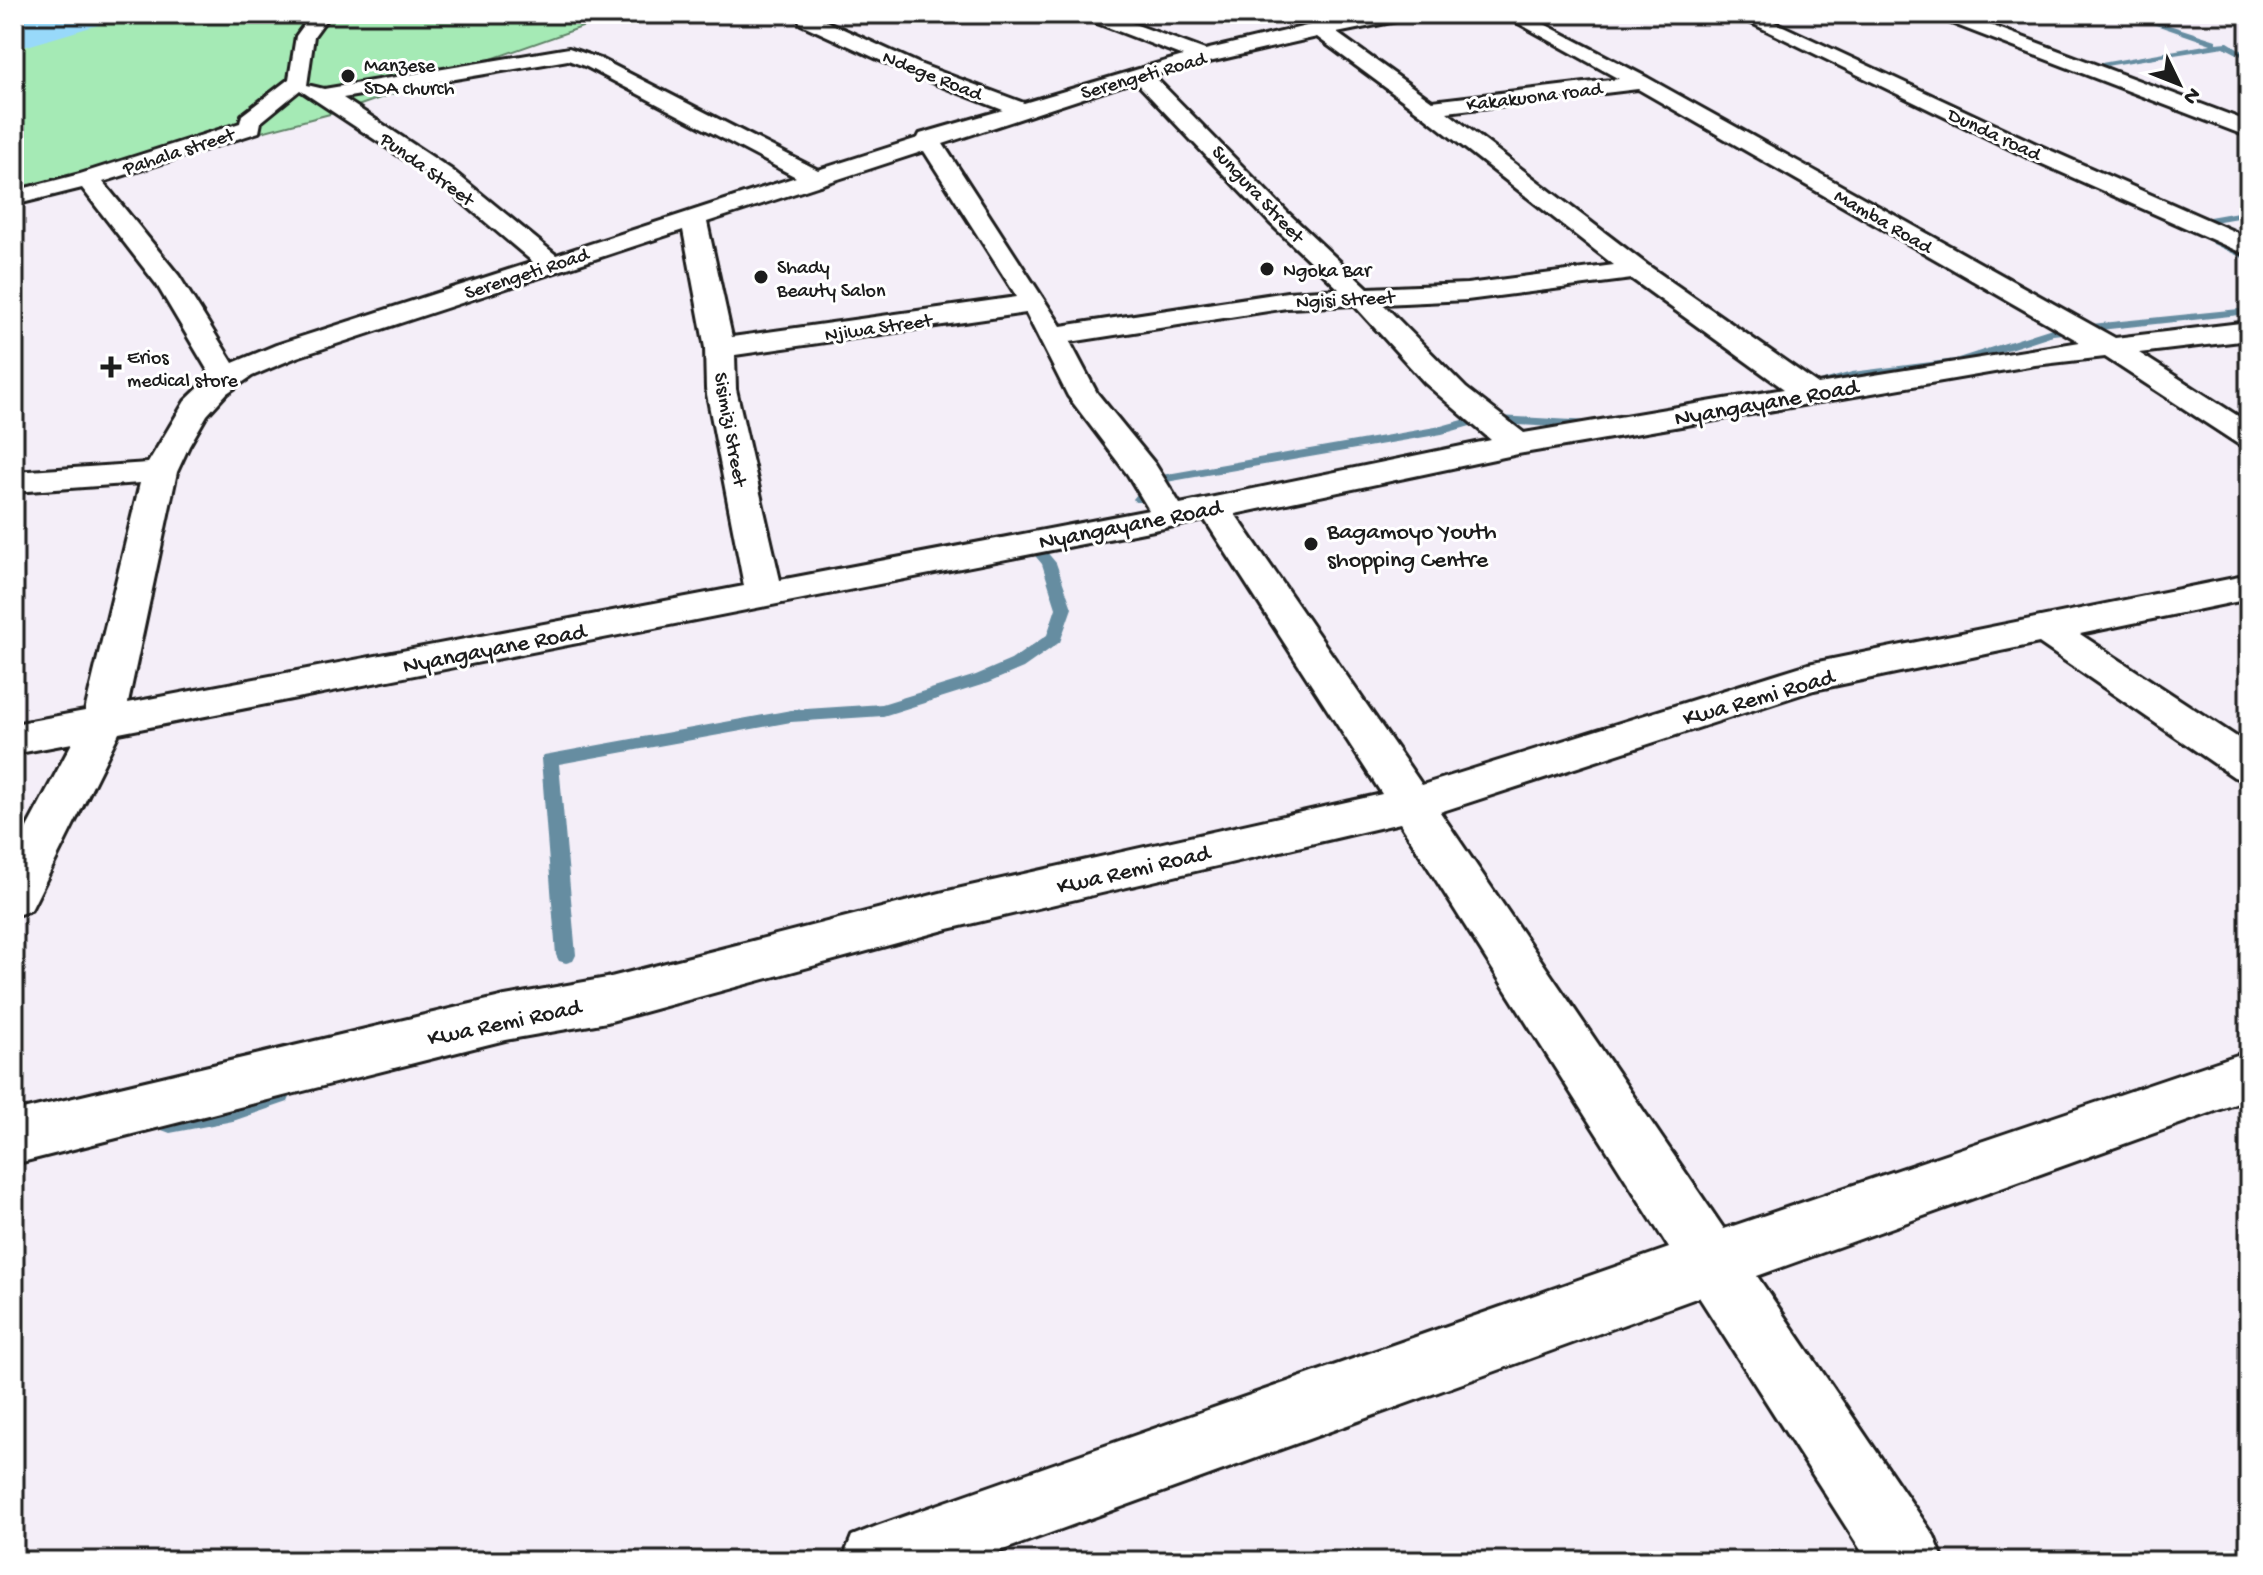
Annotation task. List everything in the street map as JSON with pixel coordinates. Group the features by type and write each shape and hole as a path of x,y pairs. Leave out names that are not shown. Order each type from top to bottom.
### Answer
{"street":[{"path":"299,81 305,36 321,14"},
{"name":"Ndege Road","path":"812,14 808,20 847,38 1022,110"},
{"path":"1090,14 1202,56"},
{"name":"Serengeti Road","path":"14,897 102,725 160,472 178,434 207,396 227,378 281,355 693,216 1139,73 1371,16 1406,14"},
{"name":"Mamba Road","path":"1511,14 1641,82 2112,348 2249,437"},
{"name":"Dunda road","path":"1742,14 2037,153 2249,248"},
{"path":"1944,14 2249,130"},
{"path":"1319,29 1428,108 1637,270 1802,388 1815,393"},
{"path":"320,96 569,54 594,63 814,177"},
{"name":"Sungura Street","path":"1139,73 1204,135 1278,217 1361,297 1389,330 1481,419 1518,444"},
{"name":"Punda Street","path":"299,81 444,175 551,264"},
{"name":"Pahala street","path":"14,198 88,179 251,127 250,120 299,81"},
{"name":"Kakakuona road","path":"1428,108 1641,82"},
{"path":"928,139 1035,303 1083,396 1143,471 1192,511 1413,804 1909,1561"},
{"path":"88,179 169,282 227,378"},
{"name":"Sisimizi Street","path":"693,216 720,348 721,389 764,594"},
{"name":"Ngisi Street","path":"1054,336 1287,300 1467,292 1637,270"},
{"name":"Njiwa Street","path":"720,348 1035,303"},
{"name":"Nyangayane Road","path":"14,739 102,725 1518,444 2035,356 2249,331"},
{"path":"14,482 160,472"},
{"name":"Kwa Remi Road","path":"14,1138 505,1018 607,1000 948,910 1413,804 1808,678 2249,587"},
{"path":"2047,630 2249,766"},
{"path":"877,1561 1711,1263 2239,1092"}],"green space":[{"path":"14,14 619,14 349,109 14,197"}],"waterway":[{"path":"14,36 85,14"},
{"path":"2128,14 2213,42"},
{"path":"2084,68 2225,44 2249,58"},
{"path":"2249,213 2202,221 2218,234 2215,241 2249,258"},
{"path":"1797,389 1852,376 1957,362 2052,332 2249,311"},
{"path":"1140,499 1156,480 1442,430 1481,419 1590,425"},
{"path":"566,955 550,759 791,716 883,710 982,679 1017,664 1054,638 1064,608 1049,563 1031,542 1023,540"},
{"path":"170,1123 233,1111 280,1095"}],"place":[{"name":"Manzese SDA church","path":"348,76"},
{"name":"Ngoka Bar","path":"1267,269"},
{"name":"Shady Beauty Salon","path":"761,277"},
{"name":"Erios medical store","path":"111,367"},
{"name":"Bagamoyo Youth shopping Centre","path":"1311,544"}]}
